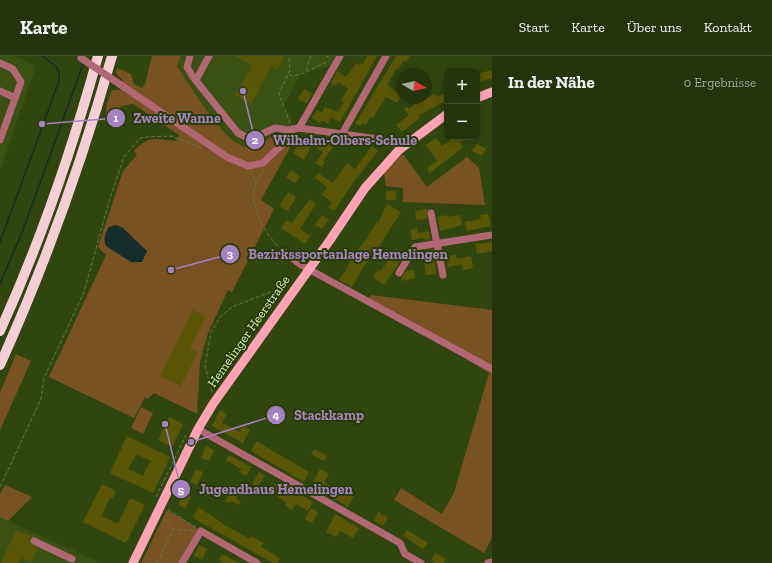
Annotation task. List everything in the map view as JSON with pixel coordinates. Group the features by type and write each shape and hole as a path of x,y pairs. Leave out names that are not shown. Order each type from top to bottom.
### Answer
{"highway":[{"path":"0,331 22,281 69,151 98,56"},
{"path":"0,365 21,318 58,225 86,143 112,56"}],"main road":[{"path":"480,97 492,92"},
{"name":"Hemelinger Heerstraße","path":"133,563 198,429 213,404 365,188 407,143 444,116"}],"street":[{"path":"190,56 187,67 238,132 246,137 255,136 275,128 288,130 296,128 407,143"},
{"path":"196,80 209,56"},
{"path":"80,57 227,157 248,166 263,163 288,139 340,56"},
{"path":"342,134 386,56"},
{"path":"0,63 13,69 21,82 0,142"},
{"path":"0,91 15,98"},
{"path":"431,213 443,275"},
{"path":"399,273 416,247 492,235"},
{"path":"283,255 492,369"},
{"path":"198,429 400,543 405,554 421,563"},
{"path":"182,563 201,531 257,563"},
{"path":"34,541 72,559"}],"path":[{"path":"306,72 311,56"},
{"path":"289,58 290,70 279,94 296,128"},
{"path":"288,74 293,76 306,72 333,60"},
{"path":"0,487 41,400 44,378 84,292 110,198 124,157 140,138 158,136 180,138 208,151"},
{"path":"267,159 266,166 254,189 254,202 263,227 283,255"},
{"path":"248,166 256,183"},
{"path":"213,404 212,388 205,366 211,332 221,316 232,307 294,283 298,284"},
{"path":"212,388 220,365"},
{"path":"161,504 201,531"},
{"path":"157,513 173,529 201,531"},
{"path":"157,563 173,529"}],"shaded area":[{"path":"0,56 14,56 36,66 0,171"},
{"path":"152,56 181,56 177,66 208,112 227,135 237,143 246,147 254,147 266,141 274,132 293,142 261,200 274,209 232,292 228,290 208,333 200,361 197,414 154,393 148,399 145,397 134,418 49,377 106,255 98,247 123,171 137,155 134,151 144,142 153,139 176,141 179,135 133,104 121,106 115,125 105,121 107,103 112,90 121,90 123,81 116,73 117,68 131,74 134,84 142,88 145,84"},
{"path":"181,56 337,56 332,65 301,73 282,109 293,119 283,137 274,132 272,136 257,146 247,148 236,143 212,118 177,66"},
{"path":"403,154 427,187 467,157 479,168 485,205 403,202 403,188 386,186 384,172"},
{"path":"371,295 492,310 492,538 484,553 394,500 401,488 442,514 454,493 489,373 368,299"},
{"path":"16,354 31,361 0,430 0,393"},
{"path":"141,407 153,413 143,434 131,428"},
{"path":"5,485 32,497 8,521 0,517 0,494"},
{"path":"167,510 202,531 184,563 141,563"},
{"path":"0,517 8,521 101,563 0,563"}],"water":[{"path":"116,225 123,228 147,251 142,262 131,262 106,246 106,231 109,227"}],"building":[{"path":"235,56 285,56 277,70 271,67 251,104 235,95 252,66"},
{"path":"367,56 377,56 340,122 331,117 328,124 322,120 320,123 312,118 317,110 322,113 325,107 338,112 344,102 341,100 348,89 338,82 336,86 331,83 337,71 346,77 356,63 360,65 361,63 363,64"},
{"path":"396,56 410,56 406,62 403,61 399,68 396,68 387,85 396,91 396,102 386,97 373,118 370,117 366,125 363,123 361,126 355,124"},
{"path":"492,70 492,78 480,82 480,73"},
{"path":"304,89 312,94 307,103 298,100"},
{"path":"435,94 437,97 444,94 444,102 418,116 420,118 402,132 396,125 409,115 404,109 408,107 409,109 415,104 432,104 432,95"},
{"path":"308,138 314,142 304,160 293,153 298,144 302,146"},
{"path":"436,138 442,146 451,140 464,140 460,143 463,147 430,173 427,168 437,161 426,145"},
{"path":"322,140 333,147 323,161 325,162 322,167 315,163 323,152 317,148"},
{"path":"476,144 486,148 482,156 472,151"},
{"path":"372,146 378,151 355,180 334,211 328,207 332,202 322,195 327,187 315,178 318,173 333,183 347,163 355,169"},
{"path":"291,170 300,177 295,183 286,177"},
{"path":"386,191 396,191 396,200 386,200"},
{"path":"288,192 296,197 288,211 279,206"},
{"path":"310,199 316,204 300,229 310,236 305,244 281,228 286,220 292,223"},
{"path":"387,204 401,212 374,254 364,266 352,287 339,280 344,272 345,273 351,259 353,260 360,246 361,247 377,222 378,223"},
{"path":"427,209 427,219 416,220 415,211"},
{"path":"488,214 491,226 467,231 465,222 481,219 480,215"},
{"path":"322,215 329,220 322,229 315,225"},
{"path":"447,215 447,217 460,215 462,225 440,231 437,217"},
{"path":"417,228 418,233 429,231 431,239 425,240 424,238 412,240 410,230"},
{"path":"492,242 492,251 477,254 475,244"},
{"path":"397,248 398,255 404,256 384,285 373,277 378,270 380,272"},
{"path":"433,249 436,274 426,275 423,253"},
{"path":"456,255 457,259 471,256 473,268 463,270 462,264 448,267 447,256"},
{"path":"414,270 415,278 402,281 401,277 406,271"},
{"path":"193,310 206,317 190,348 198,352 181,386 160,376"},
{"path":"220,410 227,414 222,423 240,432 243,426 250,430 243,443 212,426"},
{"path":"169,417 183,424 172,447 158,440"},
{"path":"127,436 170,457 153,493 110,473","holes":["136,454 151,461 143,476 128,469"]},
{"path":"256,441 309,472 304,482 251,451"},
{"path":"206,446 214,450 209,461 201,458"},
{"path":"314,449 327,456 324,461 311,454"},
{"path":"229,455 251,467 246,476 239,472 241,469 226,460"},
{"path":"196,469 203,472 197,485 190,482"},
{"path":"320,469 329,474 324,482 341,491 342,489 354,496 348,507 311,486"},
{"path":"259,472 265,475 258,487 252,484"},
{"path":"277,481 313,502 308,511 296,504 292,510 285,505 286,502 270,492"},
{"path":"102,484 116,491 113,499 110,497 102,516 118,524 130,498 145,505 126,543 83,522"},
{"path":"237,484 243,487 236,499 241,501 239,505 231,501 229,503 225,501"},
{"path":"184,492 191,496 186,508 178,505"},
{"path":"198,507 224,525 250,539 251,536 264,543 261,547 280,558 278,563 273,563 193,518"},
{"path":"311,508 318,512 312,523 305,519"},
{"path":"378,512 388,518 383,526 374,521"},
{"path":"335,514 359,528 353,538 340,531 336,537 326,532"},
{"path":"16,530 31,536 29,541 30,543 38,548 31,563 21,558 19,563 1,563"},
{"path":"407,530 428,543 423,549 403,536"},
{"path":"199,545 207,549 202,560 194,556"},
{"path":"435,553 446,559 444,563 436,563 431,561"},
{"path":"222,554 239,563 223,563 219,560"}],"waterway":[{"path":"0,242 59,81 59,72 55,66 42,56"},
{"path":"0,284 23,230 83,64"}],"place":[{"name":"Wilhelm-Olbers-Schule","path":"243,91"},
{"name":"Zweite Wanne","path":"42,124"},
{"name":"Bezirkssportanlage Hemelingen","path":"171,270"},
{"name":"Jugendhaus Hemelingen","path":"165,424"},
{"name":"Stackkamp","path":"191,442"}]}
